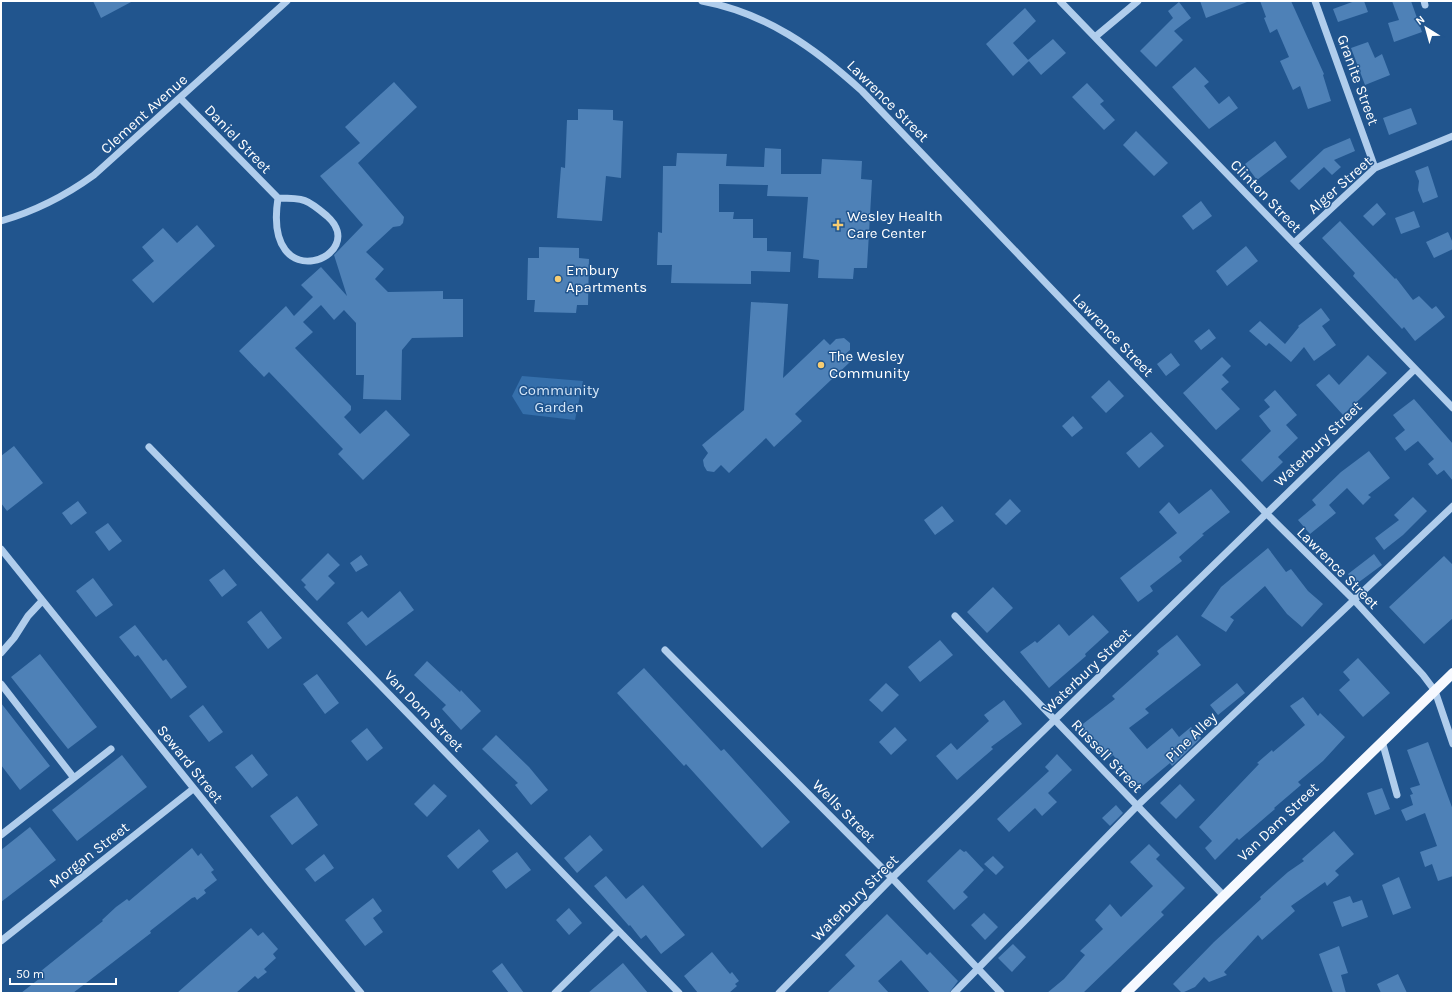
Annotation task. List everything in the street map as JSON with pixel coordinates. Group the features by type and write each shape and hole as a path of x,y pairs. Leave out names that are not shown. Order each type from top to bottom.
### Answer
{"main road":[{"name":"Van Dam Street","path":"1126,993 1382,741 1453,674"}],"street":[{"name":"Clement Avenue","path":"1,221 19,216 46,205 71,192 111,162 287,1"},
{"name":"Lawrence Street","path":"702,1 720,4 783,29 838,69 913,143 1266,513 1354,600 1423,675 1435,691 1453,744"},
{"name":"Clinton Street","path":"1060,1 1453,408"},
{"path":"1095,37 1138,1"},
{"name":"Granite Street","path":"1315,1 1375,168"},
{"name":"Daniel Street","path":"181,99 278,198"},
{"name":"Alger Street","path":"1294,243 1375,168 1453,136"},
{"path":"278,198 296,198 312,202 330,219 336,229 337,240 333,251 318,261 307,261 293,257 284,250 276,228 278,198"},
{"name":"Waterbury Street","path":"779,993 892,878 1415,369"},
{"name":"Van Dorn Street","path":"149,447 679,993"},
{"name":"Pine Alley","path":"954,993 1137,806 1453,506"},
{"name":"Seward Street","path":"1,549 194,789 361,993"},
{"path":"1,653 14,638 28,616 42,601"},
{"name":"Russell Street","path":"955,616 1054,721 1224,896"},
{"name":"Wells Street","path":"665,650 892,878 1002,993"},
{"path":"1,684 74,778"},
{"path":"1382,741 1397,795"},
{"path":"1,835 111,749"},
{"name":"Morgan Street","path":"1,941 194,789"},
{"path":"555,993 618,931"}],"green space":[{"name":"Community Garden","path":"522,376 583,381 575,420 523,414 512,396"}],"building":[{"path":"93,1 133,1 101,18"},
{"path":"1200,1 1247,1 1247,2 1206,18"},
{"path":"1260,1 1291,1 1324,74 1323,75 1331,101 1308,109 1300,86 1293,90 1280,61 1289,57 1277,29 1270,33 1264,18 1266,17"},
{"path":"1355,1 1364,1 1368,12 1338,22 1333,9"},
{"path":"1392,1 1411,1 1422,32 1394,42 1388,23 1399,20"},
{"path":"1179,2 1191,18 1174,31 1183,40 1156,67 1140,51 1173,18 1168,11"},
{"path":"1025,8 1036,21 1013,43 1029,61 1013,76 986,44"},
{"path":"1053,39 1066,53 1041,75 1028,60"},
{"path":"1368,42 1375,58 1382,54 1390,75 1365,85 1351,48"},
{"path":"1195,67 1209,82 1204,86 1219,104 1229,96 1238,108 1209,129 1172,87"},
{"path":"394,82 417,107 358,163 404,217 403,223 400,226 393,227 366,252 384,269 375,279 388,292 443,291 443,299 463,299 463,337 412,338 402,350 401,400 363,399 364,375 356,375 356,323 344,310 334,320 321,305 303,322 313,332 295,348 351,406 351,410 344,417 360,434 386,410 410,435 363,480 338,454 343,449 269,372 264,377 239,351 286,306 294,316 313,297 301,285 321,267 347,296 334,255 363,225 320,176 360,143 345,127"},
{"path":"1087,83 1104,101 1100,104 1115,120 1104,130 1072,97"},
{"path":"1411,108 1417,124 1389,135 1383,118"},
{"path":"578,109 613,110 613,120 623,121 621,178 606,176 602,221 557,218 561,167 565,168 567,120 578,120"},
{"path":"1136,131 1168,163 1154,176 1123,145"},
{"path":"1350,138 1355,151 1334,160 1341,167 1332,175 1324,167 1299,190 1290,181 1324,149"},
{"path":"1275,141 1287,157 1257,180 1245,164"},
{"path":"765,148 781,149 781,174 821,174 822,159 862,161 861,179 872,180 867,268 854,268 853,279 818,278 819,260 803,258 808,197 767,196 768,185 719,184 719,212 734,212 733,219 753,219 753,238 767,238 767,251 791,252 790,272 751,271 751,284 671,283 672,265 657,265 658,232 662,233 663,166 676,166 677,153 727,154 726,166 764,167"},
{"path":"1428,166 1438,197 1423,203 1418,190 1419,181 1415,171"},
{"path":"1201,201 1212,216 1193,230 1182,216"},
{"path":"1377,203 1386,214 1373,226 1363,216"},
{"path":"1414,211 1420,227 1401,234 1395,218"},
{"path":"1340,221 1395,279 1396,278 1413,300 1419,296 1432,309 1436,306 1445,317 1415,341 1404,327 1402,329 1353,276 1355,273 1322,238"},
{"path":"197,225 215,246 153,303 132,280 154,261 142,247 163,228 177,243"},
{"path":"1448,232 1453,243 1453,249 1434,258 1426,242"},
{"path":"1246,246 1258,261 1227,286 1216,271"},
{"name":"Embury Apartments","path":"539,247 579,248 579,258 589,259 588,305 577,305 576,313 534,312 535,300 527,300 528,258 539,258"},
{"name":"The Wesley Community","path":"751,302 788,304 783,378 824,339 830,345 836,339 844,338 850,343 850,350 844,355 850,362 795,414 802,421 774,447 766,438 729,473 721,465 714,472 707,471 703,460 708,453 702,445 744,410"},
{"path":"1321,308 1330,320 1322,326 1336,345 1314,361 1304,347 1291,362 1269,343 1266,346 1249,331 1260,321 1285,344 1299,327 1298,326"},
{"path":"1209,329 1216,338 1201,350 1194,341"},
{"path":"1171,353 1180,365 1166,376 1157,364"},
{"path":"1368,355 1387,373 1343,415 1316,385 1329,374 1339,385"},
{"path":"1222,357 1231,366 1222,375 1229,382 1221,389 1240,409 1216,430 1183,393"},
{"path":"1109,380 1124,396 1106,413 1091,397"},
{"path":"1275,390 1297,415 1286,425 1298,438 1278,457 1283,462 1262,482 1241,460 1271,431 1259,416 1270,407 1264,400"},
{"path":"1414,399 1453,444 1453,481 1444,470 1437,475 1428,464 1434,459 1418,441 1405,451 1395,438 1405,430 1393,415"},
{"path":"1073,416 1083,428 1072,437 1062,426"},
{"path":"1151,432 1164,446 1139,468 1126,453"},
{"path":"14,446 43,483 7,511 1,503 1,456"},
{"path":"1369,451 1390,478 1368,495 1371,497 1363,505 1347,488 1329,505 1336,513 1310,534 1298,520 1316,505 1312,500 1341,472"},
{"path":"1211,489 1230,512 1202,534 1204,535 1179,557 1182,561 1150,586 1153,591 1138,602 1120,578 1177,533 1159,512 1169,502 1179,514"},
{"path":"1413,497 1427,511 1403,535 1384,550 1375,538 1399,520 1394,515"},
{"path":"1010,499 1021,511 1006,525 995,514"},
{"path":"78,501 87,513 71,525 62,513"},
{"path":"942,506 954,521 935,535 924,520"},
{"path":"108,523 122,541 109,551 95,532"},
{"path":"1268,548 1286,572 1291,569 1308,591 1323,604 1302,627 1287,614 1265,586 1230,617 1234,620 1226,632 1201,616 1221,587"},
{"path":"328,553 340,565 328,576 335,583 317,601 304,587 306,585 301,580"},
{"path":"1374,554 1382,565 1355,585 1348,574"},
{"path":"361,555 368,565 356,572 350,563"},
{"path":"1444,556 1453,565 1453,618 1424,644 1389,607"},
{"path":"224,569 237,585 222,597 209,580"},
{"path":"93,578 113,605 96,617 76,591"},
{"path":"993,587 1013,608 987,633 967,612"},
{"path":"400,591 414,610 366,646 347,623 362,611 368,618"},
{"path":"261,611 282,638 268,649 247,622"},
{"path":"1093,615 1109,632 1085,654 1086,656 1049,688 1020,652 1035,641 1037,643 1059,624 1069,636"},
{"path":"135,625 163,661 166,659 187,687 171,699 138,655 135,657 119,637"},
{"path":"1177,635 1201,665 1145,709 1149,713 1129,728 1147,749 1172,728 1179,737 1191,727 1201,738 1172,766 1170,763 1140,788 1113,755 1109,758 1094,739 1090,742 1079,727 1115,699 1112,696 1159,654 1157,651"},
{"path":"940,640 953,655 920,682 908,667"},
{"path":"40,654 97,727 68,749 11,677"},
{"path":"1358,658 1390,693 1363,717 1339,690 1350,680 1343,672"},
{"path":"427,661 460,692 461,690 481,711 461,730 442,709 446,705 414,675"},
{"path":"644,668 721,751 724,749 790,822 762,848 686,764 684,766 617,693"},
{"path":"317,674 339,703 325,714 303,684"},
{"path":"886,683 899,695 882,712 869,700"},
{"path":"1237,683 1245,693 1218,715 1210,705"},
{"path":"1303,697 1318,716 1320,713 1345,737 1323,761 1298,782 1301,785 1239,840 1237,838 1215,860 1205,848 1212,841 1199,827 1259,764 1257,763 1272,750 1273,752 1305,725 1290,706"},
{"path":"1004,700 1022,724 991,747 993,749 957,780 936,756 951,743 957,750 989,721 984,715"},
{"path":"1,703 50,766 20,790 1,765"},
{"path":"203,705 223,732 209,742 189,716"},
{"path":"895,727 907,740 891,755 879,742"},
{"path":"367,728 383,748 367,761 351,741"},
{"path":"496,735 529,767 548,790 531,805 515,785 518,783 482,749"},
{"path":"1428,742 1453,810 1453,876 1438,881 1432,864 1425,867 1420,852 1437,846 1425,813 1406,821 1401,810 1413,805 1410,795 1413,794 1410,788 1420,785 1407,750"},
{"path":"252,754 268,775 252,788 235,767"},
{"path":"1057,754 1072,770 1048,793 1057,802 1042,816 1035,808 1009,832 997,819 1049,771 1045,767"},
{"path":"122,755 147,787 77,841 52,810"},
{"path":"434,784 447,796 427,817 414,804"},
{"path":"1180,784 1195,800 1176,819 1160,803"},
{"path":"1382,788 1390,809 1375,815 1367,793"},
{"path":"297,796 318,825 292,845 270,816"},
{"path":"1116,805 1123,813 1110,826 1102,818"},
{"path":"30,827 56,860 1,902 1,850"},
{"path":"479,829 489,841 458,869 447,856"},
{"path":"1334,831 1354,854 1335,871 1339,875 1327,886 1325,882 1291,906 1295,911 1262,940 1258,935 1224,972 1227,975 1209,982 1204,977 1195,987 1182,993 1173,984 1214,942 1261,899 1260,897 1288,872 1304,861 1302,859"},
{"path":"590,835 603,850 577,873 564,858"},
{"path":"1149,844 1160,855 1156,859 1185,888 1161,912 1164,915 1083,993 1047,993 1064,979 1085,955 1080,951 1103,929 1095,920 1110,904 1121,917 1153,886 1130,862"},
{"path":"192,848 198,856 201,853 214,870 211,872 217,880 204,890 206,893 197,900 195,897 192,898 150,931 151,933 73,993 21,993 44,975 41,971 103,921 102,920 116,907 127,899 129,901"},
{"path":"960,849 964,852 966,851 984,870 963,892 968,897 954,910 927,881"},
{"path":"517,852 531,870 506,889 492,871"},
{"path":"324,854 334,868 315,882 305,869"},
{"path":"993,856 1004,867 996,875 984,864"},
{"path":"606,876 626,899 643,885 685,935 661,954 646,935 641,939 594,886"},
{"path":"1399,877 1411,908 1393,915 1382,885"},
{"path":"1350,896 1353,903 1362,900 1368,917 1342,927 1333,902"},
{"path":"373,898 382,911 373,918 383,932 365,946 345,920"},
{"path":"569,908 582,923 569,935 556,920"},
{"path":"984,913 998,927 985,940 971,925"},
{"path":"887,914 927,955 930,952 958,981 949,993 930,993 901,960 878,981 889,993 827,993 855,966 845,955"},
{"path":"251,928 258,936 263,932 278,949 273,954 276,958 264,969 267,972 258,979 255,976 236,993 177,993"},
{"path":"1013,944 1026,957 1012,972 998,958"},
{"path":"1339,946 1348,973 1341,975 1346,993 1333,993 1319,954"},
{"path":"712,952 730,974 732,972 739,981 735,984 737,986 729,993 698,993 684,976"},
{"path":"502,963 524,993 509,993 492,971"},
{"path":"623,963 648,993 588,993"},
{"path":"1398,974 1407,993 1381,993 1377,984"}],"place":[{"name":"Wesley Health Care Center","path":"838,225"},
{"name":"Embury Apartments","path":"558,279"},
{"name":"The Wesley Community","path":"821,365"}]}
